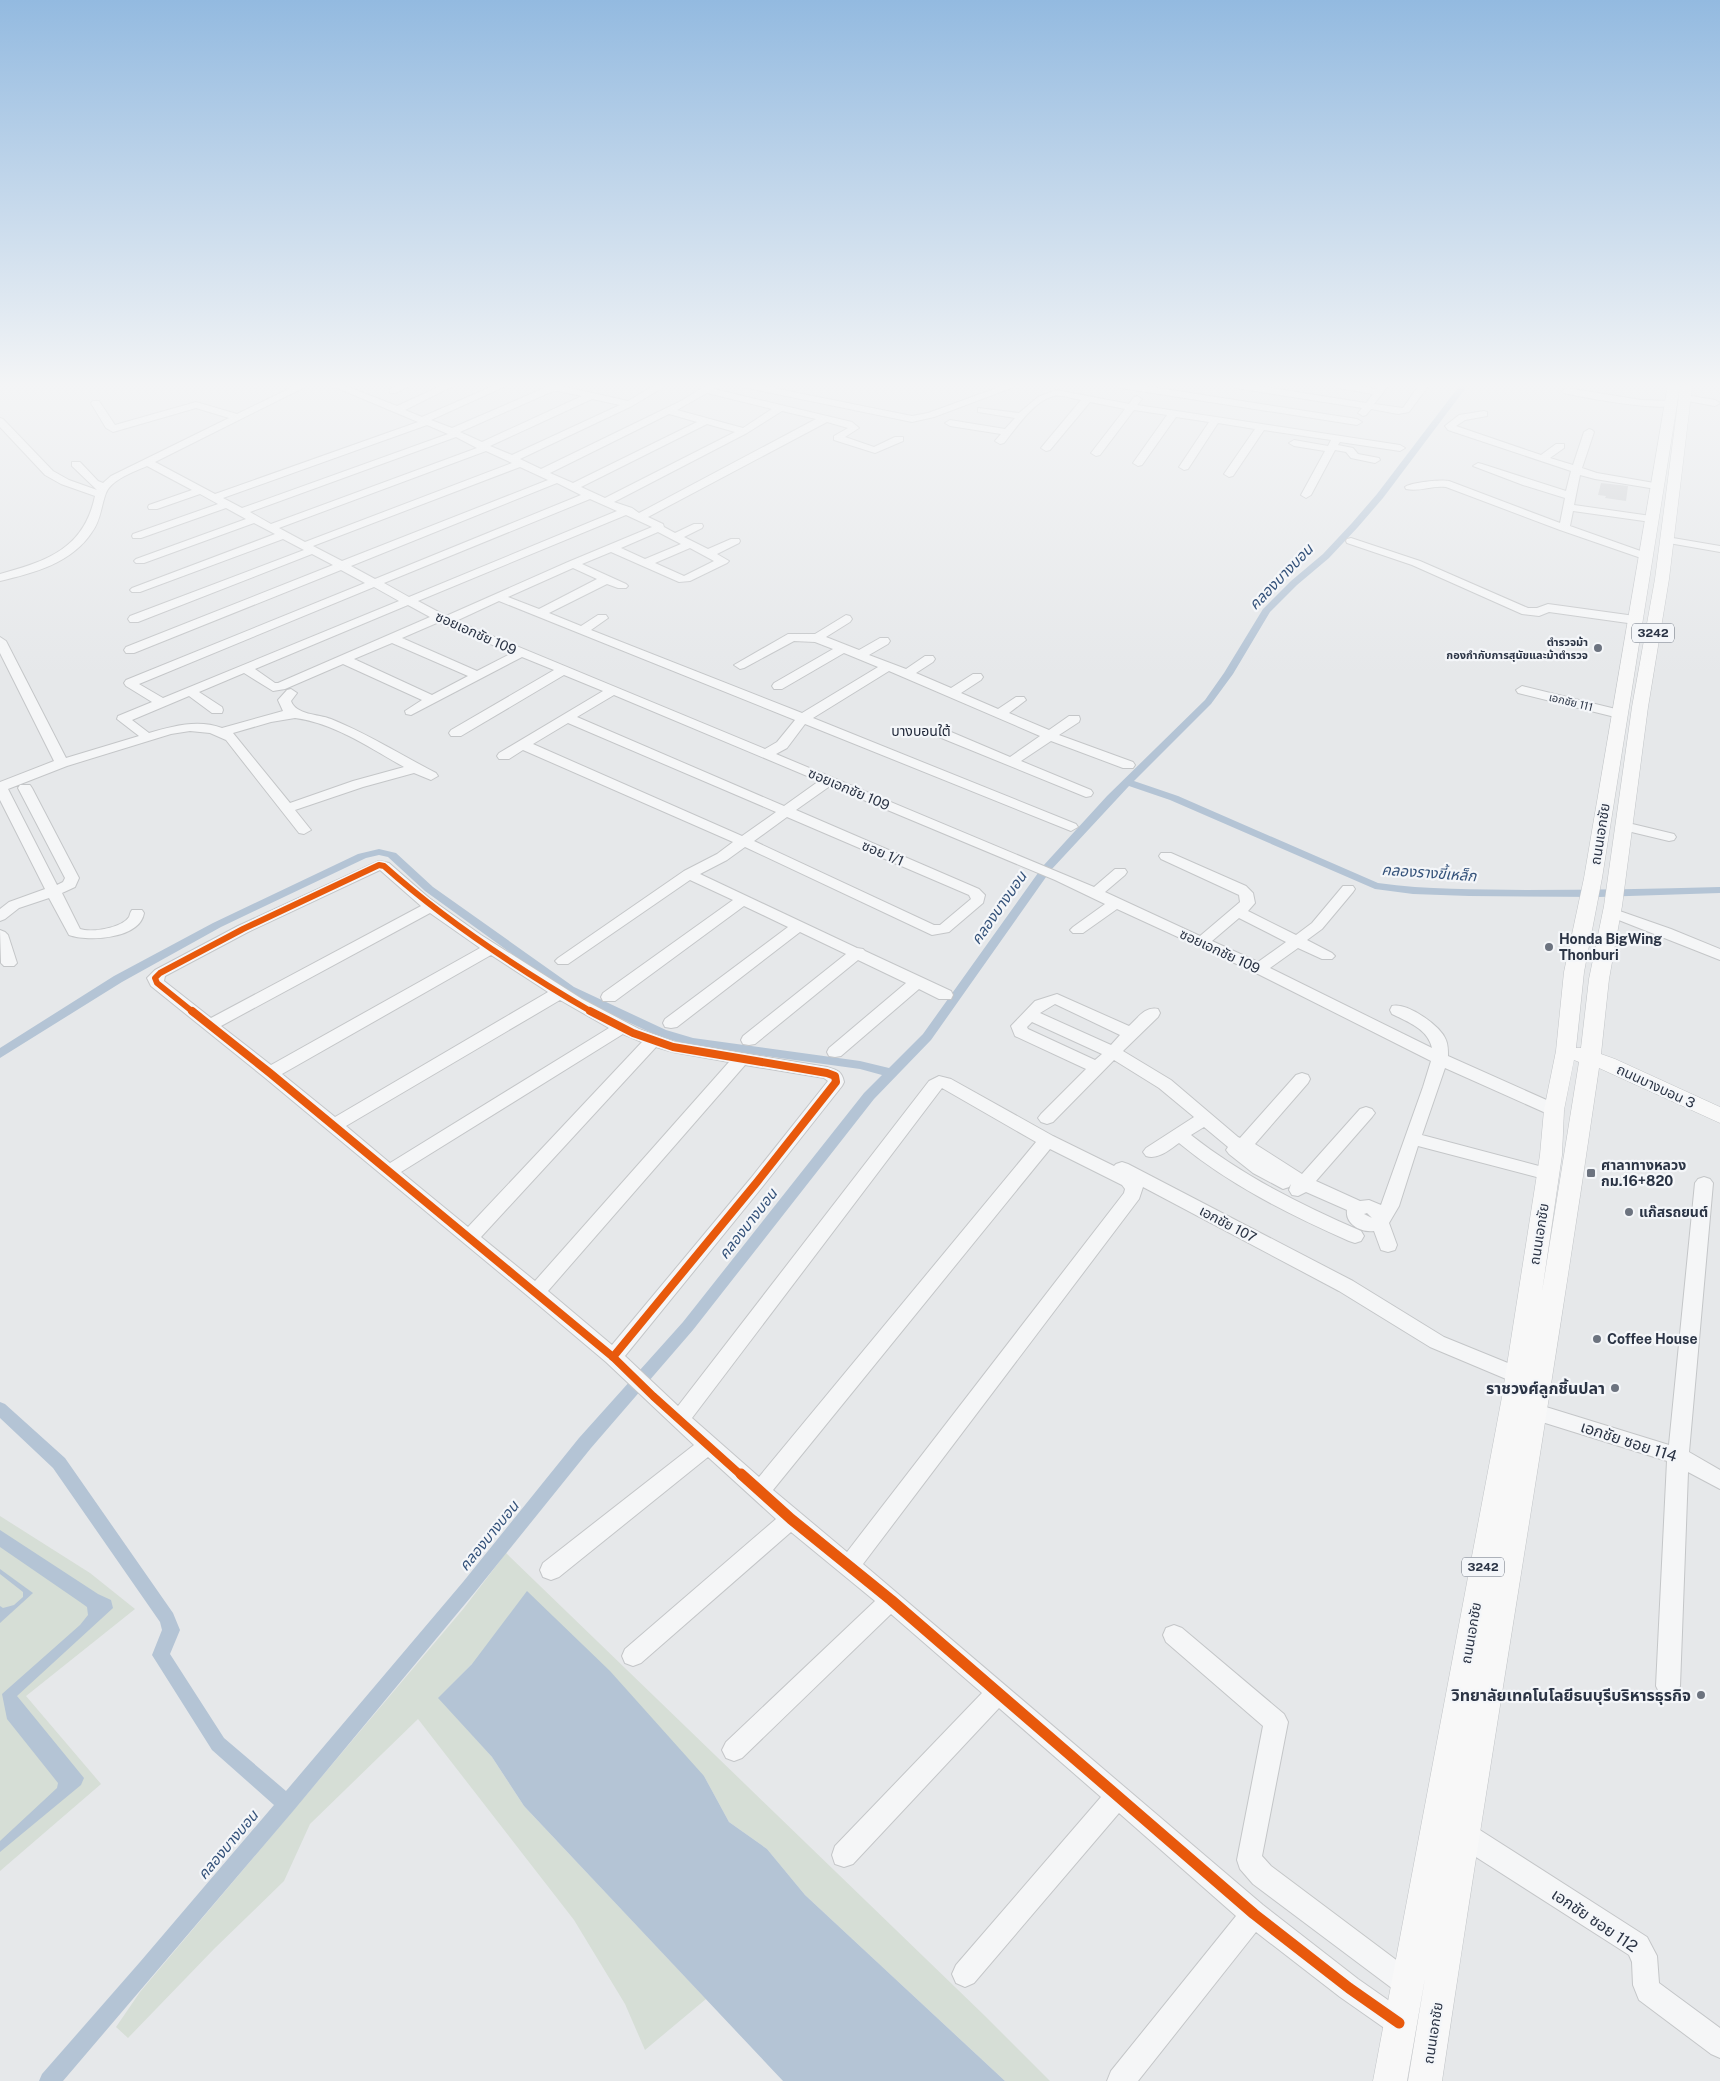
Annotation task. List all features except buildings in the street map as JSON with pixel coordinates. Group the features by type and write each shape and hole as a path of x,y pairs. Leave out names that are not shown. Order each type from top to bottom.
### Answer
{"main road":[{"name":"ถนนเอกชัย","path":"1390,2081 1406,1983 1518,1376 1548,1258 1548,1174 1554,1110 1578,1055 1574,972 1593,878 1657,482"},
{"name":"ถนนเอกชัย","path":"1431,2079 1463,1834 1528,1451 1548,1258 1578,1055 1598,979 1612,909 1640,707 1662,579 1675,482"},
{"name":"ถนนบางบอน 3","path":"1578,1055 1608,1064 1720,1116"}],"street":[{"path":"66,482 101,490"},
{"path":"93,482 101,490"},
{"path":"0,578 48,562 71,551 91,525 96,515 101,490 110,482"},
{"name":"ซอยเอกชัย 109","path":"184,482 443,619 1060,876 1202,942 1441,1059 1554,1110"},
{"path":"213,498 257,482"},
{"path":"240,512 321,482"},
{"path":"269,528 390,482"},
{"path":"134,619 465,482"},
{"path":"130,650 551,482"},
{"path":"566,482 657,524 658,528 709,553 722,560 722,562 682,580 612,548"},
{"path":"574,486 582,482"},
{"path":"607,501 644,482"},
{"path":"641,516 705,482"},
{"path":"1306,495 1314,482"},
{"path":"1410,486 1422,488 1433,482"},
{"path":"1443,482 1564,528 1645,556"},
{"path":"1523,482 1571,496"},
{"path":"1564,528 1574,482"},
{"path":"1632,482 1656,486"},
{"path":"152,507 200,491"},
{"path":"160,702 130,682 592,494"},
{"path":"138,536 226,505"},
{"path":"1568,508 1651,519"},
{"path":"143,733 123,718 628,510"},
{"path":"140,561 253,520"},
{"path":"675,537 698,526"},
{"path":"245,668 276,687 391,638 498,597 658,528"},
{"path":"136,590 283,536"},
{"path":"1352,540 1421,565 1526,612 1539,612 1548,608 1634,620"},
{"path":"1667,540 1720,549"},
{"path":"709,553 735,541"},
{"path":"646,563 690,544"},
{"path":"572,564 622,586"},
{"path":"540,613 607,579"},
{"path":"498,597 1071,827"},
{"path":"580,630 602,618"},
{"path":"817,638 846,619"},
{"path":"740,665 792,637 817,638 1002,713 1048,735 1128,765"},
{"path":"391,638 478,676"},
{"path":"0,641 62,763"},
{"path":"860,655 884,641"},
{"path":"778,686 842,649"},
{"path":"411,711 521,653"},
{"path":"343,659 433,700"},
{"path":"906,674 929,659"},
{"path":"766,754 786,741 803,718 888,666"},
{"path":"456,733 563,670"},
{"path":"952,693 977,677"},
{"name":"เอกชัย 111","path":"1522,690 1620,714"},
{"path":"189,691 217,710"},
{"path":"504,756 612,691"},
{"path":"291,693 284,700 287,708 295,714"},
{"path":"1002,713 1020,700"},
{"path":"224,732 270,718 295,714 320,719 431,776"},
{"name":"ซอย 1/1","path":"568,718 978,896 978,900 944,929 932,930 744,842"},
{"path":"1011,762 1074,719"},
{"path":"137,913 136,919 130,925 115,931 102,934 78,934 74,932 1,789 2,786 23,783 62,763 152,736 190,727 212,729 224,732 231,737 304,830"},
{"path":"939,732 1086,793"},
{"path":"523,745 744,842"},
{"path":"287,808 416,768"},
{"path":"563,961 689,874 722,857 829,780"},
{"path":"0,916 14,905 66,887 70,884 72,878 23,783"},
{"path":"1624,826 1669,837"},
{"path":"1166,856 1241,888 1246,893 1248,903 1202,942"},
{"path":"618,1361 836,1082 835,1076 652,1041 621,1028 559,993 431,907 384,866 379,865 242,929 160,973 155,978 157,983 270,1073 618,1361 653,1396 680,1418 791,1519 891,1600 1254,1914 1399,2023"},
{"path":"1096,893 1120,872"},
{"path":"689,874 946,995"},
{"path":"1259,970 1297,942 1328,914 1348,889"},
{"path":"609,997 744,899"},
{"path":"1078,930 1116,902"},
{"path":"209,1026 431,907"},
{"path":"1612,909 1720,954"},
{"path":"1238,912 1326,956"},
{"path":"671,1023 800,925"},
{"path":"0,935 9,963"},
{"path":"270,1073 492,948"},
{"path":"749,1040 858,952"},
{"path":"834,1052 917,982"},
{"path":"333,1126 559,993"},
{"path":"1098,1068 1021,1032 1020,1026 1050,998 1057,999 1132,1034"},
{"path":"1381,1219 1390,1206 1412,1138 1441,1059 1440,1043 1435,1034 1398,1010"},
{"path":"1047,1118 1152,1013"},
{"path":"1030,1015 1114,1053 1166,1085 1237,1146 1259,1169 1301,1188 1332,1209 1357,1213 1367,1206 1377,1209 1388,1245"},
{"path":"388,1172 621,1028"},
{"path":"469,1238 652,1041"},
{"path":"536,1292 740,1059"},
{"name":"เอกชัย 107","path":"938,1071 1346,1286 1437,1342 1518,1376"},
{"path":"1237,1146 1302,1079"},
{"path":"680,1418 939,1082 945,1083 1134,1187 1133,1194 849,1566"},
{"path":"1301,1188 1366,1113"},
{"path":"1152,1152 1204,1118"},
{"path":"1179,1134 1209,1158 1247,1183 1299,1211 1354,1236"},
{"path":"1412,1138 1548,1174"},
{"path":"760,1491 1047,1140"},
{"path":"1668,1686 1678,1456 1704,1183"},
{"name":"เอกชัย ซอย 114","path":"1533,1411 1678,1456 1720,1480"},
{"path":"551,1570 708,1445"},
{"path":"633,1656 791,1519"},
{"path":"734,1750 891,1600"},
{"path":"1174,1635 1276,1722 1248,1860 1262,1875 1406,1983"},
{"path":"844,1856 998,1693"},
{"path":"965,1974 1118,1796"},
{"name":"เอกชัย ซอย 112","path":"1463,1834 1638,1946 1645,1956 1645,1983 1648,1991 1720,2045"},
{"path":"1121,2081 1254,1914"}],"shaded area":[{"path":"0,1516 90,1573 135,1609 26,1696 101,1784 0,1871"},
{"path":"506,1553 1050,2081 1005,2081 805,1895 767,1849 729,1822 704,1776 472,1664 439,1698 492,1757 524,1806 706,1999 645,2050 625,2004 574,1920 418,1719 310,1824 284,1881 214,1949 128,2038 116,2027 140,1992 464,1608"}],"water":[{"path":"0,1530 98,1594 111,1600 113,1608 17,1696 84,1778 81,1785 0,1852 0,1841 57,1788 58,1783 7,1719 2,1694 80,1625 88,1615 87,1607 0,1547"},
{"path":"0,1569 33,1593 0,1623 0,1606 3,1608 14,1605 23,1597 23,1592 0,1574"},
{"path":"527,1591 610,1671 704,1776 729,1822 767,1849 805,1895 1005,2081 783,2081 524,1806 492,1757 438,1698 472,1664"}],"waterway":[{"name":"คลองบางบอน","path":"892,1073 927,1037 1047,868 1111,798 1208,702 1228,674 1266,611 1294,583 1326,556 1391,482"},
{"name":"คลองรางขี้เหล็ก","path":"1128,782 1174,798 1375,886 1432,892 1469,893 1647,893 1720,890"},
{"path":"0,1054 118,979 217,925 362,856 379,852 392,855 429,889 570,990 662,1033 693,1042 860,1065 892,1073"},
{"name":"คลองบางบอน","path":"286,1804 469,1587 585,1443 688,1326 869,1096 892,1073"},
{"path":"0,1408 59,1463 167,1618 171,1630 161,1655 218,1744 286,1804"},
{"name":"คลองบางบอน","path":"49,2081 147,1969 286,1804"}],"cycle path":[{"path":"613,1357 757,1182 836,1082 835,1076 827,1073 673,1047 653,1041 613,1024 576,1003 452,923 384,866 379,865 243,929 160,973 155,978 157,983 270,1073 613,1357 653,1396 791,1519 891,1600 1254,1914 1349,1988 1399,2023"}],"place":[{"name":"ตำรวจม้า กองกำกับการสุนัขและม้าตำรวจ","path":"1598,648"},
{"name":"Honda BigWing Thonburi","path":"1549,947"},
{"name":"ศาลาทางหลวง กม.16+820","path":"1591,1173"},
{"name":"แก๊สรถยนต์","path":"1629,1212"},
{"name":"Coffee House","path":"1597,1339"},
{"name":"ราชวงศ์ลูกชิ้นปลา","path":"1615,1388"},
{"name":"วิทยาลัยเทคโนโลยีธนบุรีบริหารธุรกิจ","path":"1701,1695"}],"district":[{"name":"บางบอนใต้","path":"921,731"}]}
